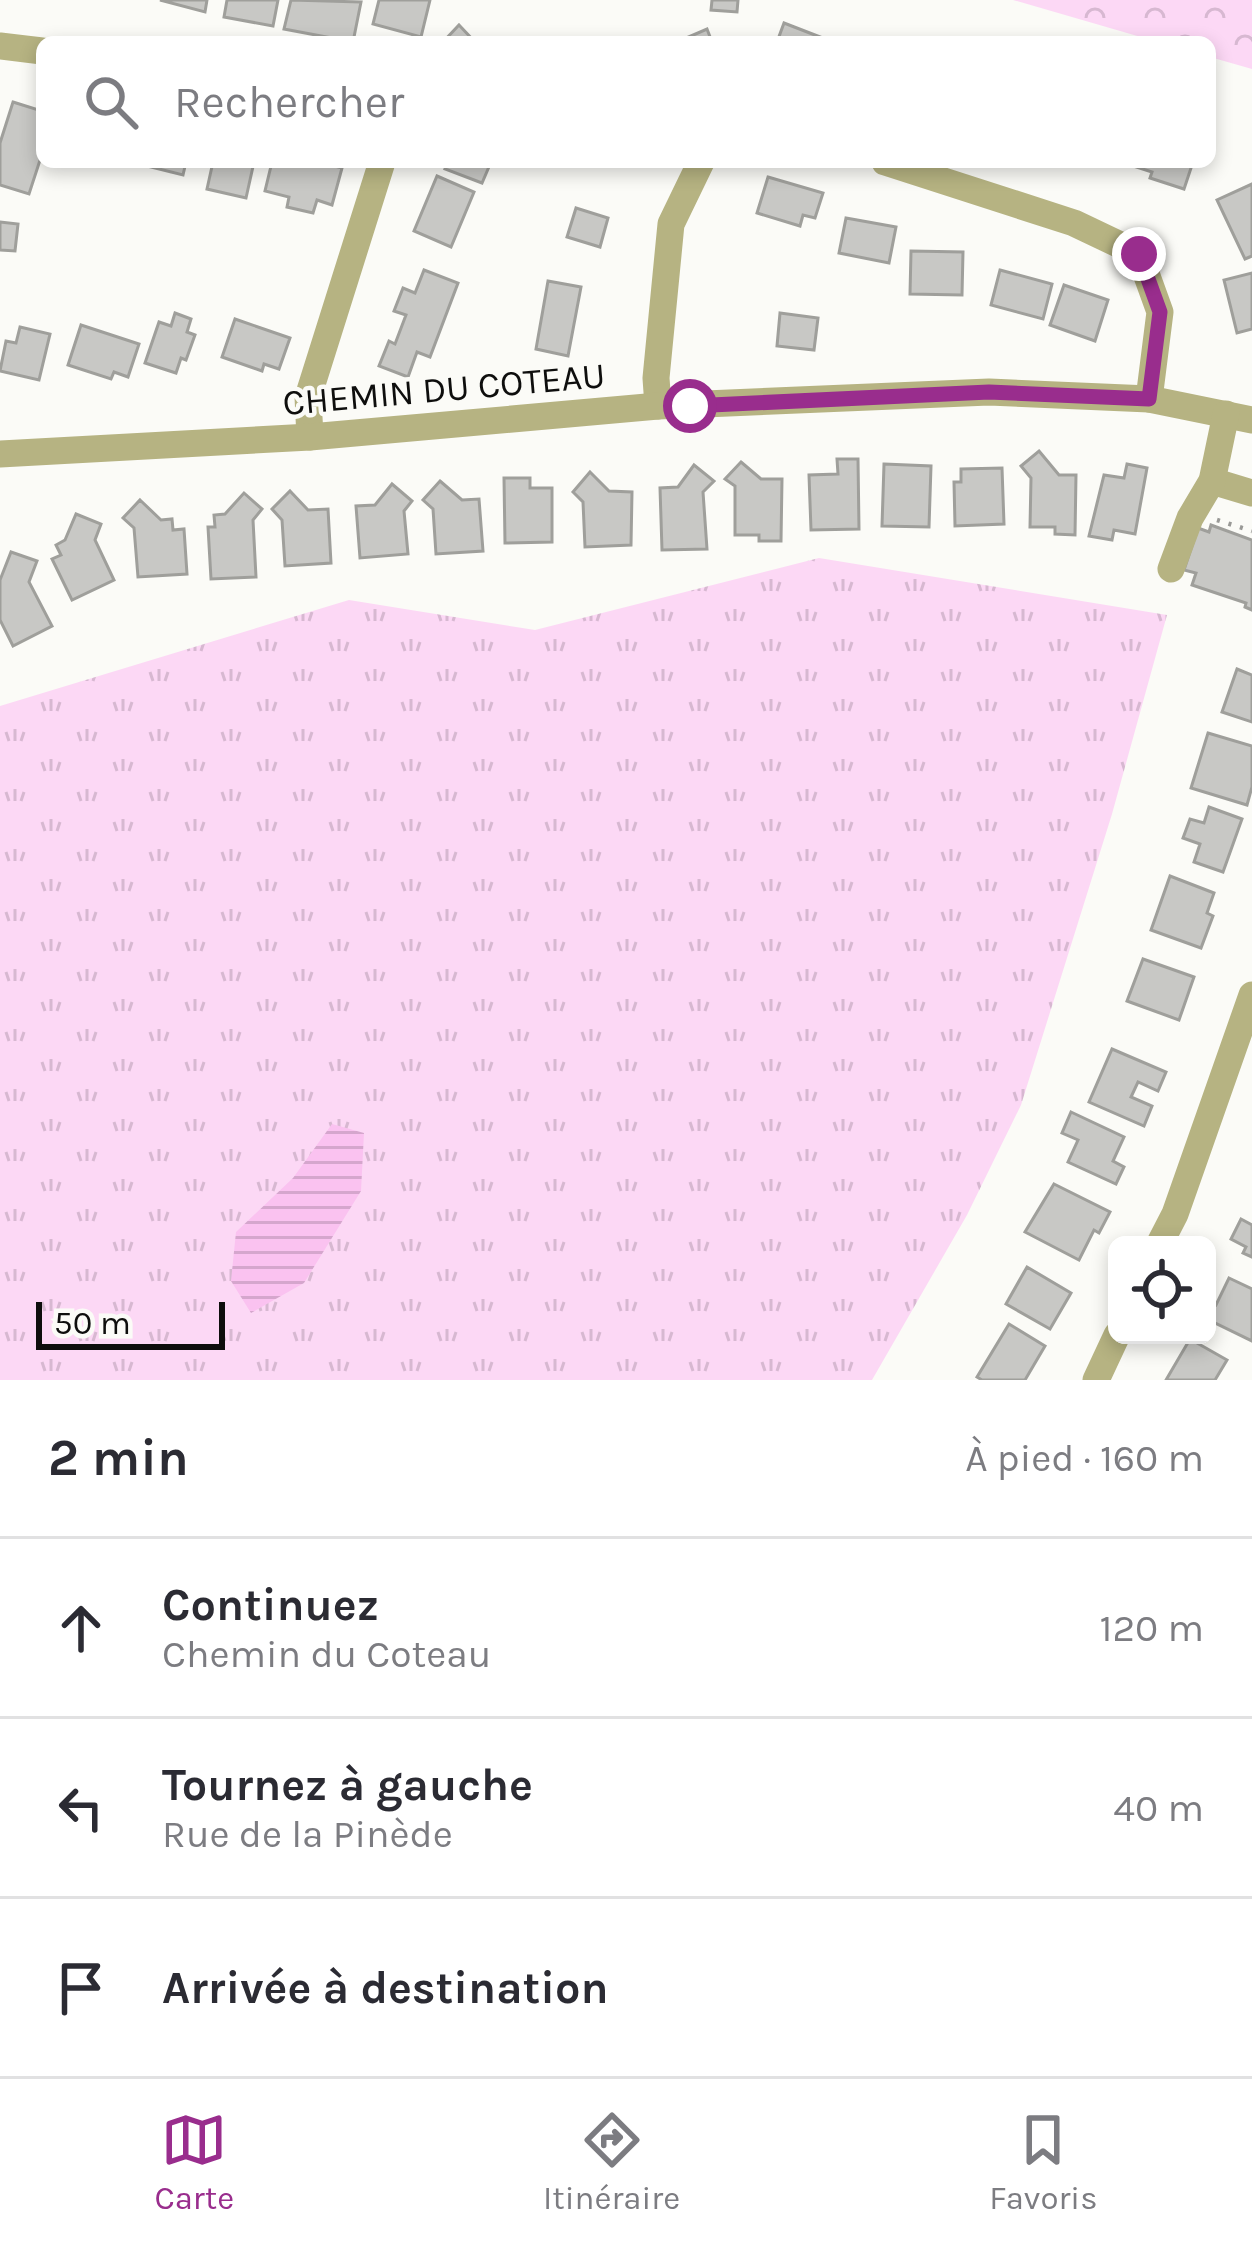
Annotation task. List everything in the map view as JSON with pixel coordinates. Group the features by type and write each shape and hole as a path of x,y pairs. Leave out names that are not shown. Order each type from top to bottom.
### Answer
{"street":[{"path":"0,46 36,50"},
{"path":"310,437 308,397 380,168"},
{"path":"658,406 656,378 671,224 698,168"},
{"path":"904,168 1074,223 1139,254 1160,312 1149,399"},
{"name":"CHEMIN DU COTEAU","path":"0,454 310,437 658,406 989,392 1149,399 1239,417"},
{"path":"1172,569 1190,518 1212,481 1239,417"},
{"path":"1212,481 1252,493"},
{"path":"1164,1236 1245,1039 1252,995"},
{"path":"1096,1380 1113,1344"}],"path":[{"path":"1216,519 1240,531 1252,531"}],"green space":[{"path":"1013,0 1252,0 1252,69 1216,59 1216,36 1137,36"},
{"path":"819,558 1167,615 1112,814 1021,1105 967,1215 872,1380 0,1380 0,706 349,600 535,630"}],"shaded area":[{"path":"332,1124 364,1133 361,1191 304,1283 251,1313 231,1281 236,1232 293,1178"}],"building":[{"path":"160,0 207,0 205,12"},
{"path":"227,0 278,0 273,26 224,17"},
{"path":"291,0 361,2 354,36 284,29"},
{"path":"379,0 430,0 421,36 373,24"},
{"path":"712,0 738,0 737,12 711,10"},
{"path":"784,23 818,36 779,36"},
{"path":"459,25 469,36 449,36"},
{"path":"13,102 36,109 37,168 29,194 0,185 0,143"},
{"path":"155,168 185,168 183,175"},
{"path":"212,168 253,168 246,198 207,189"},
{"path":"271,168 342,168 332,205 317,200 313,213 287,207 289,197 265,191"},
{"path":"445,168 488,168 482,183"},
{"path":"1140,168 1191,168 1184,189 1150,178 1152,172"},
{"path":"437,176 474,192 451,247 414,231"},
{"path":"768,177 823,193 815,218 803,215 800,226 757,213"},
{"path":"1252,184 1252,256 1245,259 1217,200"},
{"path":"576,208 608,218 600,247 567,237"},
{"path":"846,218 896,227 889,263 839,253"},
{"path":"0,222 18,224 15,251 0,250"},
{"path":"911,251 963,252 962,295 910,294"},
{"path":"424,270 458,283 430,357 417,352 408,377 379,366 389,341 395,344 406,315 394,311 403,288 415,293"},
{"path":"1000,270 1052,284 1043,319 991,305"},
{"path":"1252,273 1252,329 1237,333 1224,280"},
{"path":"548,281 581,287 568,356 536,349"},
{"path":"1064,285 1108,300 1095,341 1050,325"},
{"path":"175,313 191,319 187,332 195,335 176,373 145,363 159,322 171,326"},
{"path":"780,313 818,318 814,350 777,346"},
{"path":"235,319 290,338 279,369 264,364 262,371 222,357"},
{"path":"81,325 139,344 128,377 114,372 111,379 68,365"},
{"path":"20,327 50,334 39,380 0,371 6,341 16,343"},
{"path":"1039,451 1059,475 1076,475 1075,535 1055,534 1055,527 1030,527 1031,478 1021,466"},
{"path":"837,459 858,459 859,529 811,530 809,475 838,474"},
{"path":"741,462 761,479 782,479 781,541 735,535 735,486 725,479"},
{"path":"884,464 931,466 929,527 882,526"},
{"path":"1127,464 1147,468 1135,534 1114,530 1112,540 1089,536 1104,475 1124,478"},
{"path":"694,465 714,481 703,492 707,549 662,550 660,488 678,487"},
{"path":"1002,468 1004,524 955,526 954,482 961,482 961,469"},
{"path":"590,472 609,491 632,492 631,545 585,547 583,502 573,492"},
{"path":"504,478 530,478 530,488 552,488 552,542 505,543"},
{"path":"440,481 462,500 479,499 483,551 436,554 433,509 423,500"},
{"path":"392,484 412,501 404,511 408,554 360,558 356,506 375,505"},
{"path":"290,491 308,510 328,509 331,563 285,566 282,520 272,509"},
{"path":"244,493 262,509 253,520 256,577 211,579 208,527 215,527 214,515 225,514"},
{"path":"140,500 161,520 172,519 173,530 184,529 187,574 138,577 134,528 123,518"},
{"path":"76,514 101,524 95,540 114,580 72,600 52,559 61,555 56,545 65,540"},
{"path":"1211,525 1252,540 1252,610 1246,603 1192,585 1196,573 1184,570 1198,528 1209,532"},
{"path":"11,552 37,561 29,582 52,626 13,646 0,620 0,580"},
{"path":"1237,669 1252,675 1252,722 1222,712"},
{"path":"1208,733 1252,746 1247,805 1191,788"},
{"path":"1209,807 1242,819 1223,872 1194,862 1200,844 1183,838 1190,819 1204,823"},
{"path":"1170,876 1214,893 1207,913 1213,916 1201,948 1151,930"},
{"path":"1143,959 1194,977 1179,1020 1127,1001"},
{"path":"1112,1049 1166,1072 1158,1091 1138,1082 1131,1097 1152,1106 1144,1126 1089,1102"},
{"path":"1071,1112 1124,1137 1113,1161 1124,1167 1116,1184 1068,1162 1078,1140 1062,1133"},
{"path":"1054,1184 1110,1212 1099,1233 1094,1230 1079,1260 1025,1232"},
{"path":"1241,1219 1252,1225 1252,1257 1243,1253 1246,1247 1231,1239"},
{"path":"1027,1267 1071,1293 1050,1329 1006,1304"},
{"path":"1229,1278 1252,1289 1252,1341 1216,1323 1216,1305"},
{"path":"1009,1324 1045,1346 1025,1380 982,1380 977,1377"},
{"path":"1187,1344 1199,1344 1227,1360 1215,1380 1166,1380"}],"route":[{"path":"690,406 989,392 1149,399 1160,312 1139,254"}]}
